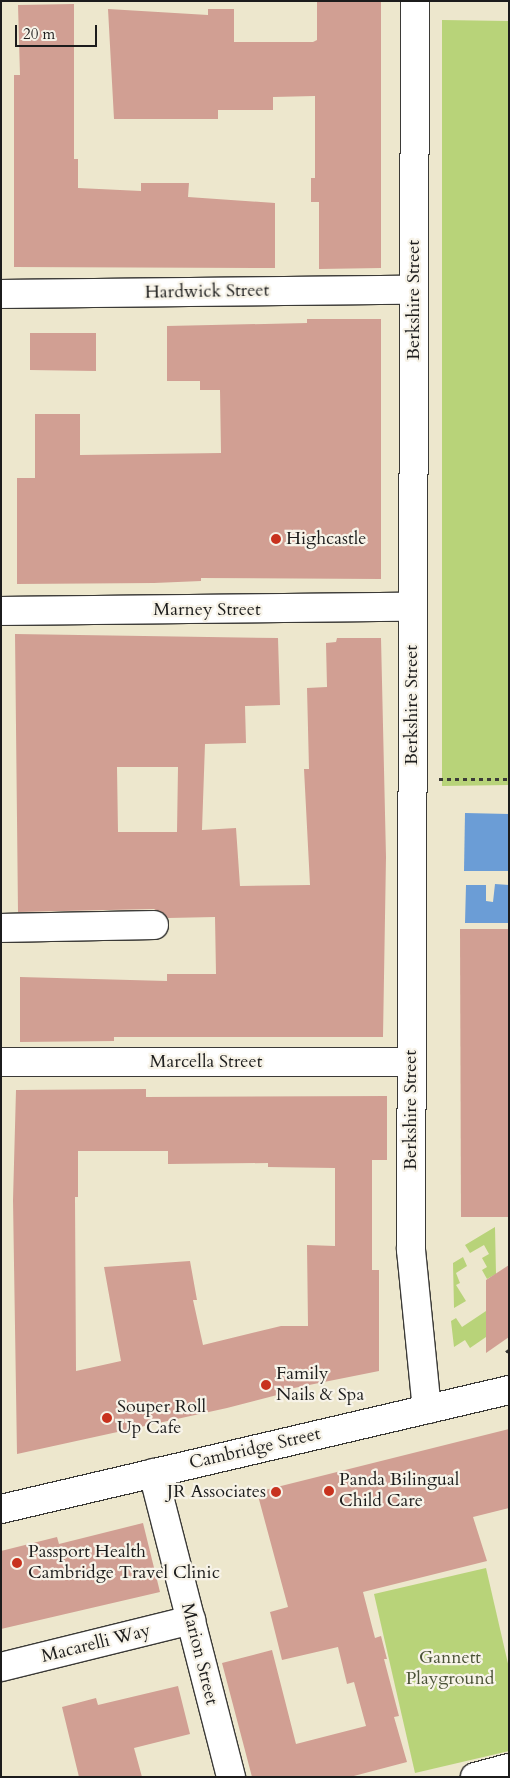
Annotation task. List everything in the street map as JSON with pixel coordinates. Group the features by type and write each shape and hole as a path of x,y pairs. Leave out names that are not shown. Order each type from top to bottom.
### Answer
{"street":[{"name":"Berkshire Street","path":"415,1 411,1250 427,1409"},
{"name":"Hardwick Street","path":"1,294 413,290"},
{"name":"Marney Street","path":"1,611 412,608"},
{"path":"1,928 154,925"},
{"name":"Marcella Street","path":"1,1062 411,1062"},
{"name":"Cambridge Street","path":"1,1509 509,1390"},
{"name":"Marion Street","path":"153,1473 231,1777"},
{"name":"Macarelli Way","path":"1,1667 191,1620"},
{"path":"475,1777 509,1768"}],"path":[{"path":"412,780 509,779"}],"green space":[{"path":"442,20 509,21 509,785 442,786"},
{"path":"495,1227 496,1274 487,1279 482,1270 487,1267 482,1258 489,1254 484,1245 470,1253 465,1245"},
{"path":"463,1257 467,1266 456,1273 460,1283 456,1285 466,1301 454,1308 453,1263"},
{"path":"486,1311 486,1337 470,1348 465,1340 454,1347 451,1321 456,1318 462,1327"},
{"name":"Gannett Playground","path":"486,1568 509,1668 509,1751 415,1773 374,1594"}],"water":[{"path":"465,813 509,814 509,871 464,871"},
{"path":"495,884 509,885 509,923 465,923 466,885 486,885 486,901 493,902"}],"building":[{"path":"317,1 381,2 381,268 319,269 319,202 311,202 311,178 315,178 315,96 273,97 273,110 218,110 218,119 114,119 108,9 208,15 208,9 234,9 234,42 313,42 317,40"},
{"path":"74,4 74,159 78,159 78,188 141,191 141,183 189,183 188,197 275,203 275,268 14,267 14,75 20,75 18,5"},
{"path":"307,319 381,319 381,579 201,578 201,581 154,583 17,584 17,478 35,478 35,414 80,414 80,455 221,453 220,390 200,390 200,381 167,381 167,326 307,323"},
{"path":"30,333 96,333 96,371 30,370"},
{"path":"15,634 278,638 280,705 245,706 246,743 205,744 202,830 236,828 240,886 310,885 304,769 309,769 307,688 327,687 326,643 336,642 337,638 381,638 386,857 383,1037 114,1037 114,1041 20,1042 20,977 167,981 167,974 216,974 215,917 168,918 154,909 18,912","holes":["117,767 178,767 177,832 118,832"]},
{"path":"460,929 509,929 509,1217 461,1217"},
{"path":"146,1089 146,1097 387,1096 387,1160 372,1160 372,1270 379,1270 379,1371 284,1390 285,1393 227,1408 17,1454 13,1200 16,1090","holes":["78,1151 168,1151 168,1164 268,1163 268,1167 335,1168 335,1246 307,1245 308,1326 281,1326 203,1345 193,1300 197,1300 190,1261 104,1267 121,1361 76,1371 75,1197 78,1197"]},
{"path":"509,1265 509,1337 486,1353 486,1280"},
{"path":"509,1429 509,1508 473,1517 487,1561 363,1592 375,1638 381,1636 387,1659 384,1659 399,1716 394,1717 407,1762 350,1777 252,1777 222,1663 272,1650 296,1744 366,1726 354,1682 347,1684 338,1647 282,1660 270,1612 288,1607 257,1492"},
{"path":"143,1523 160,1592 1,1629 1,1551 57,1537 59,1544"},
{"path":"178,1686 190,1734 134,1748 142,1777 79,1777 62,1707 96,1698 98,1705"}],"place":[{"name":"Highcastle","path":"276,539"},
{"name":"Family Nails & Spa","path":"266,1385"},
{"name":"Souper Roll Up Cafe","path":"107,1418"},
{"name":"Panda Bilingual Child Care","path":"329,1491"},
{"name":"JR Associates","path":"276,1492"},
{"name":"Passport Health Cambridge Travel Clinic","path":"17,1563"}]}
